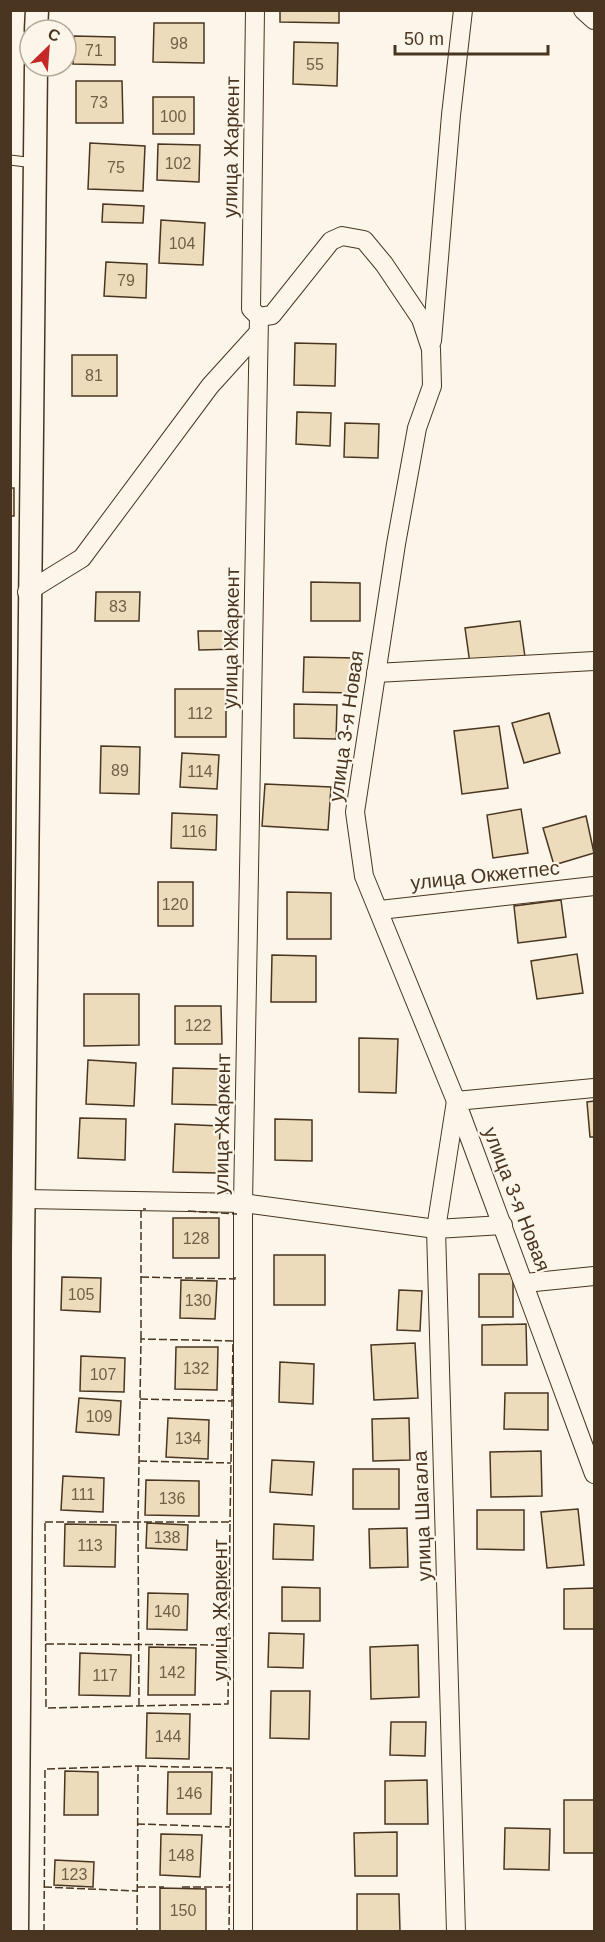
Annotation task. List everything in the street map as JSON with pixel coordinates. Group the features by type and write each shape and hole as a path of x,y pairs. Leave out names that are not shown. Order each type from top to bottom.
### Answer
{"street":[{"name":"улица Жаркент","path":"243,1932 243,1203 263,322 251,309 255,10"},
{"path":"431,349 451,115 464,10"},
{"path":"583,10 594,20"},
{"path":"17,1932 25,1199 27,592 36,78"},
{"name":"улица 3-я Новая","path":"27,592 82,558 210,386 332,241 342,236 364,240 384,264 421,319 431,349 432,386 417,428 355,812 364,876 380,910 456,1101 594,1474"},
{"path":"376,674 594,661"},
{"name":"улица Окжетпес","path":"380,910 594,886"},
{"path":"456,1101 594,1088"},
{"name":"улица Шагала","path":"456,1101 436,1228 456,1932"},
{"path":"25,1199 243,1203 436,1228 503,1225"},
{"path":"525,1283 594,1276"}],"lane":[{"path":"10,160 34,164"}],"building":[{"path":"280,10 339,10 339,23 280,22"},
{"path":"154,23 204,23 204,63 153,62"},
{"path":"78,36 115,37 115,65 78,64"},
{"path":"294,42 338,43 337,86 293,84"},
{"path":"76,81 122,81 123,123 76,123"},
{"path":"153,97 194,97 194,134 153,134"},
{"path":"90,143 145,146 143,191 88,189"},
{"path":"158,144 200,145 199,182 157,180"},
{"path":"103,204 144,206 143,223 102,222"},
{"path":"161,220 205,223 203,265 159,263"},
{"path":"106,262 147,264 146,298 104,296"},
{"path":"295,343 336,344 335,386 294,385"},
{"path":"72,355 117,355 117,396 72,396"},
{"path":"297,412 331,413 330,446 296,444"},
{"path":"345,423 379,424 378,458 344,457"},
{"path":"10,488 14,488 14,516 10,516"},
{"path":"311,582 360,583 360,621 311,621"},
{"path":"96,592 140,592 139,621 95,621"},
{"path":"520,621 525,657 470,664 465,628"},
{"path":"198,631 237,631 237,649 199,650"},
{"path":"304,657 357,658 356,693 303,692"},
{"path":"175,689 226,689 226,737 175,737"},
{"path":"294,704 337,705 336,739 294,738"},
{"path":"549,713 560,753 524,763 512,723"},
{"path":"499,726 508,788 462,794 454,731"},
{"path":"101,746 140,747 139,794 100,793"},
{"path":"182,753 219,755 217,789 180,787"},
{"path":"265,784 331,787 328,830 262,826"},
{"path":"521,809 528,853 493,858 487,815"},
{"path":"172,813 217,815 216,850 171,848"},
{"path":"586,816 594,853 554,865 543,828"},
{"path":"158,882 193,882 193,926 158,926"},
{"path":"287,892 331,893 331,939 287,939"},
{"path":"561,900 566,937 518,943 514,906"},
{"path":"577,954 583,993 537,999 531,961"},
{"path":"272,955 316,956 316,1002 271,1002"},
{"path":"84,994 139,994 139,1045 84,1046"},
{"path":"175,1006 221,1006 222,1044 175,1044"},
{"path":"359,1038 398,1039 396,1093 359,1092"},
{"path":"88,1060 136,1063 134,1106 86,1104"},
{"path":"173,1068 220,1069 219,1105 172,1104"},
{"path":"594,1101 594,1137 590,1137 587,1102"},
{"path":"80,1118 126,1119 125,1160 78,1158"},
{"path":"275,1119 312,1120 312,1161 275,1160"},
{"path":"175,1124 220,1126 219,1173 173,1172"},
{"path":"173,1218 219,1218 219,1258 173,1258"},
{"path":"274,1255 325,1255 325,1305 274,1305"},
{"path":"479,1274 513,1274 513,1317 479,1317"},
{"path":"62,1277 101,1278 100,1312 61,1310"},
{"path":"181,1280 217,1281 215,1319 180,1318"},
{"path":"399,1290 422,1291 420,1331 397,1330"},
{"path":"526,1324 527,1365 482,1365 482,1325"},
{"path":"415,1343 418,1398 374,1400 371,1345"},
{"path":"176,1347 218,1347 217,1390 175,1389"},
{"path":"81,1356 125,1358 124,1392 80,1391"},
{"path":"280,1362 314,1364 313,1404 279,1402"},
{"path":"505,1393 548,1393 548,1430 504,1429"},
{"path":"79,1398 121,1401 119,1435 76,1432"},
{"path":"168,1418 209,1420 208,1459 166,1457"},
{"path":"409,1418 410,1460 373,1461 372,1419"},
{"path":"541,1451 542,1496 491,1497 490,1452"},
{"path":"272,1460 314,1462 312,1495 270,1492"},
{"path":"353,1469 399,1469 399,1509 353,1509"},
{"path":"63,1476 104,1478 103,1512 61,1510"},
{"path":"146,1480 199,1481 199,1516 145,1515"},
{"path":"578,1509 584,1565 547,1568 541,1512"},
{"path":"477,1510 524,1510 524,1550 477,1549"},
{"path":"147,1523 188,1525 187,1550 146,1548"},
{"path":"65,1524 116,1525 115,1567 64,1566"},
{"path":"274,1524 314,1526 313,1560 273,1559"},
{"path":"407,1528 408,1567 370,1568 369,1529"},
{"path":"282,1587 320,1588 320,1621 282,1621"},
{"path":"594,1588 594,1629 564,1629 564,1589"},
{"path":"148,1593 188,1594 187,1630 147,1629"},
{"path":"269,1633 304,1634 303,1668 268,1667"},
{"path":"418,1645 419,1697 371,1699 370,1647"},
{"path":"149,1647 196,1648 195,1695 148,1695"},
{"path":"80,1653 131,1655 130,1696 79,1695"},
{"path":"271,1691 310,1691 309,1739 270,1738"},
{"path":"147,1713 190,1714 189,1759 146,1758"},
{"path":"391,1722 426,1722 425,1756 390,1755"},
{"path":"65,1771 98,1772 98,1815 64,1815"},
{"path":"168,1772 212,1772 211,1814 167,1814"},
{"path":"427,1780 428,1824 385,1824 385,1781"},
{"path":"564,1800 594,1800 594,1853 564,1853"},
{"path":"505,1828 550,1829 549,1870 504,1869"},
{"path":"397,1832 397,1876 355,1876 354,1833"},
{"path":"161,1834 202,1835 200,1877 160,1875"},
{"path":"55,1860 94,1862 93,1887 54,1885"},
{"path":"160,1888 206,1889 206,1932 160,1931"},
{"path":"357,1894 399,1894 400,1932 357,1932"}],"fence":[{"path":"141,1339 141,1209 146,1209"},
{"path":"188,1211 237,1214"},
{"path":"141,1277 235,1279 235,1277"},
{"path":"139,1706 138,1522 141,1339 233,1341 230,1522"},
{"path":"140,1399 232,1401"},
{"path":"139,1461 231,1463"},
{"path":"45,1522 230,1522 228,1704 46,1708 45,1522"},
{"path":"46,1644 229,1645"},
{"path":"138,1766 231,1768 229,1932"},
{"path":"44,1932 45,1769 138,1766 137,1932"},
{"path":"137,1824 230,1827"},
{"path":"44,1887 137,1891"},
{"path":"137,1887 164,1887"},
{"path":"182,1887 229,1887"}]}
